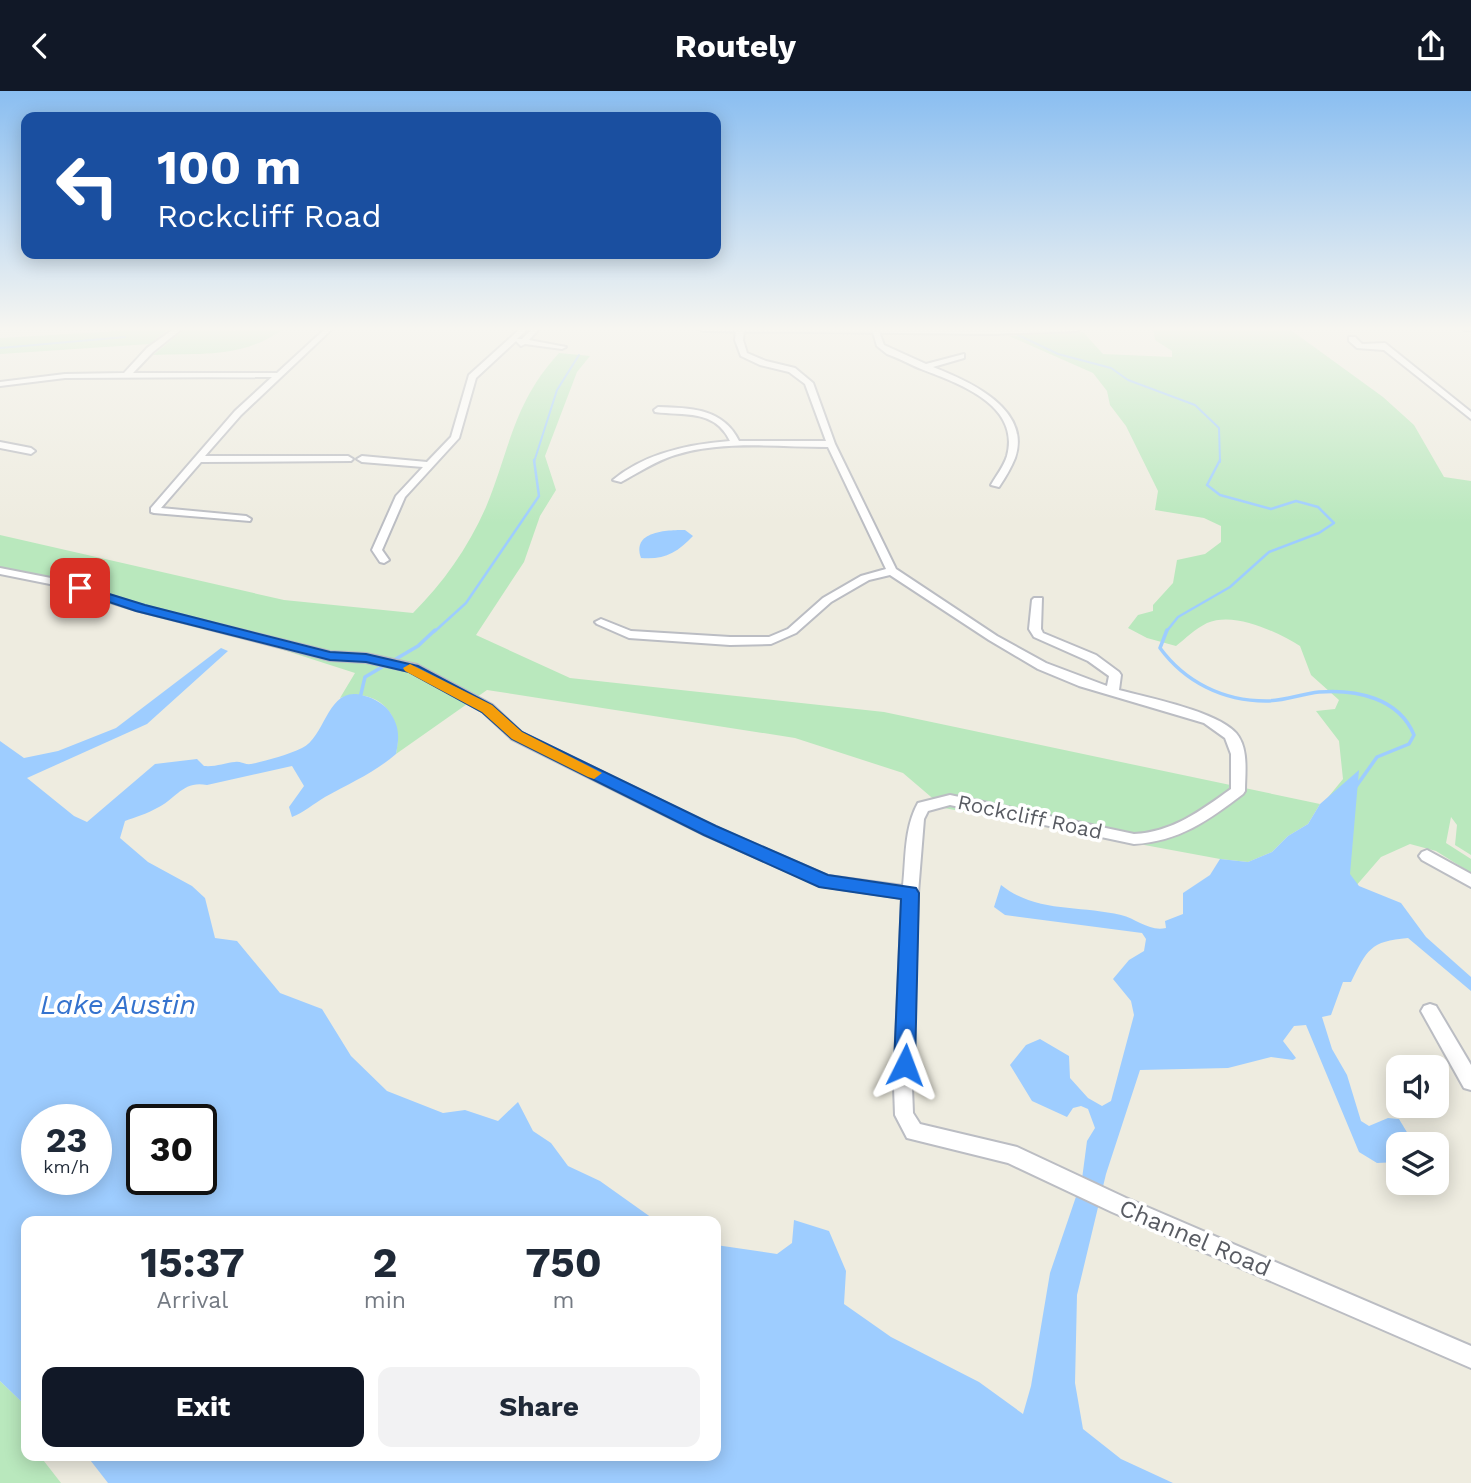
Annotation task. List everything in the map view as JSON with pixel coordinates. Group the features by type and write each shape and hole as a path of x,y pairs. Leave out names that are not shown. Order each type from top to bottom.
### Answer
{"street":[{"path":"246,519 154,510 238,413 261,393"},
{"path":"384,560 377,549 401,496 455,438 468,393"},
{"path":"601,622 629,634 730,641 771,640 792,631 827,600 865,578 892,571 831,444 811,393"},
{"path":"980,393 1009,416 1014,438 1003,475 996,485"},
{"path":"1442,393 1471,416"},
{"path":"658,410 711,415 724,421 736,443"},
{"path":"0,440 15,447"},
{"path":"618,480 671,453 736,443 831,444"},
{"path":"0,445 31,451"},
{"path":"199,459 348,459"},
{"path":"362,459 428,465"},
{"name":"Rockcliff Road","path":"892,571 992,638 1042,666 1083,683 1209,720 1231,736 1238,754 1238,791 1178,832 1153,840 1121,837 950,800 936,801 923,807 917,819 910,893"},
{"path":"0,572 57,582 141,608 330,656 366,658 413,669 487,708 517,736 710,831 826,882 910,893"},
{"path":"1038,600 1035,629 1038,635 1104,664 1115,675 1113,690"},
{"path":"1427,856 1471,881"},
{"name":"Channel Road","path":"910,893 903,1087 904,1115 914,1132 1010,1154 1119,1205 1471,1357"},
{"path":"1430,1011 1471,1082"}],"green space":[{"path":"530,393 569,393 545,456 556,490 540,516 524,562 476,635 570,678 884,712 1320,804 1308,824 1288,836 1272,852 1248,862 1220,859 944,808 903,773 795,738 487,690 396,754 396,728 386,707 366,696 340,698 355,673 237,635 146,613 69,588 0,575 0,535 284,600 413,613 445,577 471,537 486,507 522,408"},
{"path":"1107,393 1377,393 1414,425 1444,477 1471,481 1471,855 1455,845 1457,825 1451,817 1446,843 1471,859 1471,873 1436,851 1410,844 1381,857 1355,887 1331,875 1325,801 1343,779 1339,741 1316,711 1335,709 1339,700 1311,675 1300,646 1268,629 1243,621 1218,620 1207,623 1176,646 1147,638 1128,628 1138,615 1153,611 1153,605 1173,583 1177,560 1205,554 1221,542 1221,526 1204,518 1155,510 1158,491 1126,426 1110,405"},
{"path":"0,1381 21,1401 21,1461 44,1461 61,1483 0,1483"}],"water":[{"path":"685,530 693,536 676,551 657,558 641,558 639,549 646,537 661,532"},
{"name":"Lake Austin","path":"221,648 228,651 147,724 27,778 74,816 87,822 155,764 197,759 204,766 263,761 296,751 310,742 335,704 343,697 352,694 365,696 387,708 397,729 396,754 297,815 292,817 289,807 304,786 292,766 207,785 192,785 153,810 125,821 120,838 148,862 192,886 205,898 215,938 237,941 280,993 322,1009 351,1056 387,1091 443,1113 465,1110 498,1121 518,1102 533,1131 551,1143 568,1166 600,1181 649,1216 21,1216 21,1401 0,1381 0,741 24,758 58,751 116,728"},
{"path":"1359,770 1350,874 1359,886 1401,903 1426,937 1471,977 1471,991 1408,938 1395,939 1371,949 1351,982 1343,982 1331,1015 1322,1017 1332,1049 1347,1075 1361,1121 1369,1126 1388,1118 1399,1119 1407,1132 1386,1132 1386,1163 1377,1163 1359,1152 1306,1025 1294,1026 1283,1041 1296,1058 1293,1060 1271,1057 1228,1068 1140,1070 1106,1174 1077,1295 1075,1383 1083,1429 1121,1459 1173,1483 108,1483 91,1461 721,1461 721,1246 777,1254 792,1243 794,1220 829,1231 846,1271 844,1304 891,1337 979,1382 1023,1414 1031,1386 1050,1273 1082,1179 1087,1141 1095,1128 1088,1109 1081,1106 1073,1108 1067,1117 1032,1101 1010,1065 1026,1045 1040,1039 1069,1056 1070,1078 1088,1098 1102,1106 1111,1101 1134,1015 1131,1001 1113,979 1129,960 1144,951 1146,939 1142,933 1005,915 994,907 1001,885 1015,894 1044,904 1106,912 1127,917 1149,927 1166,928 1165,921 1183,914 1183,893 1210,875 1220,859 1248,862 1272,852 1288,836 1308,824 1320,804"}],"waterway":[{"path":"534,461 556,393"},
{"path":"1163,393 1195,405 1219,428 1220,460"},
{"path":"1166,631 1178,617 1230,587 1269,552 1319,533 1334,523 1318,507 1296,501 1271,509 1220,495 1207,485 1220,460"},
{"path":"434,632 466,603 539,496 534,461"},
{"path":"360,698 365,677 418,646 435,630"},
{"path":"1166,631 1160,648 1170,660 1193,680 1220,693 1266,701 1319,692 1347,692 1375,699 1398,712 1414,735 1409,744 1377,757 1355,788"}],"slow traffic":[{"path":"410,668 487,708 501,724 517,736 594,773"}],"route":[{"path":"80,588 141,608 330,656 366,658 413,669 487,708 501,724 517,736 710,831 826,882 910,893 905,1065"}]}
